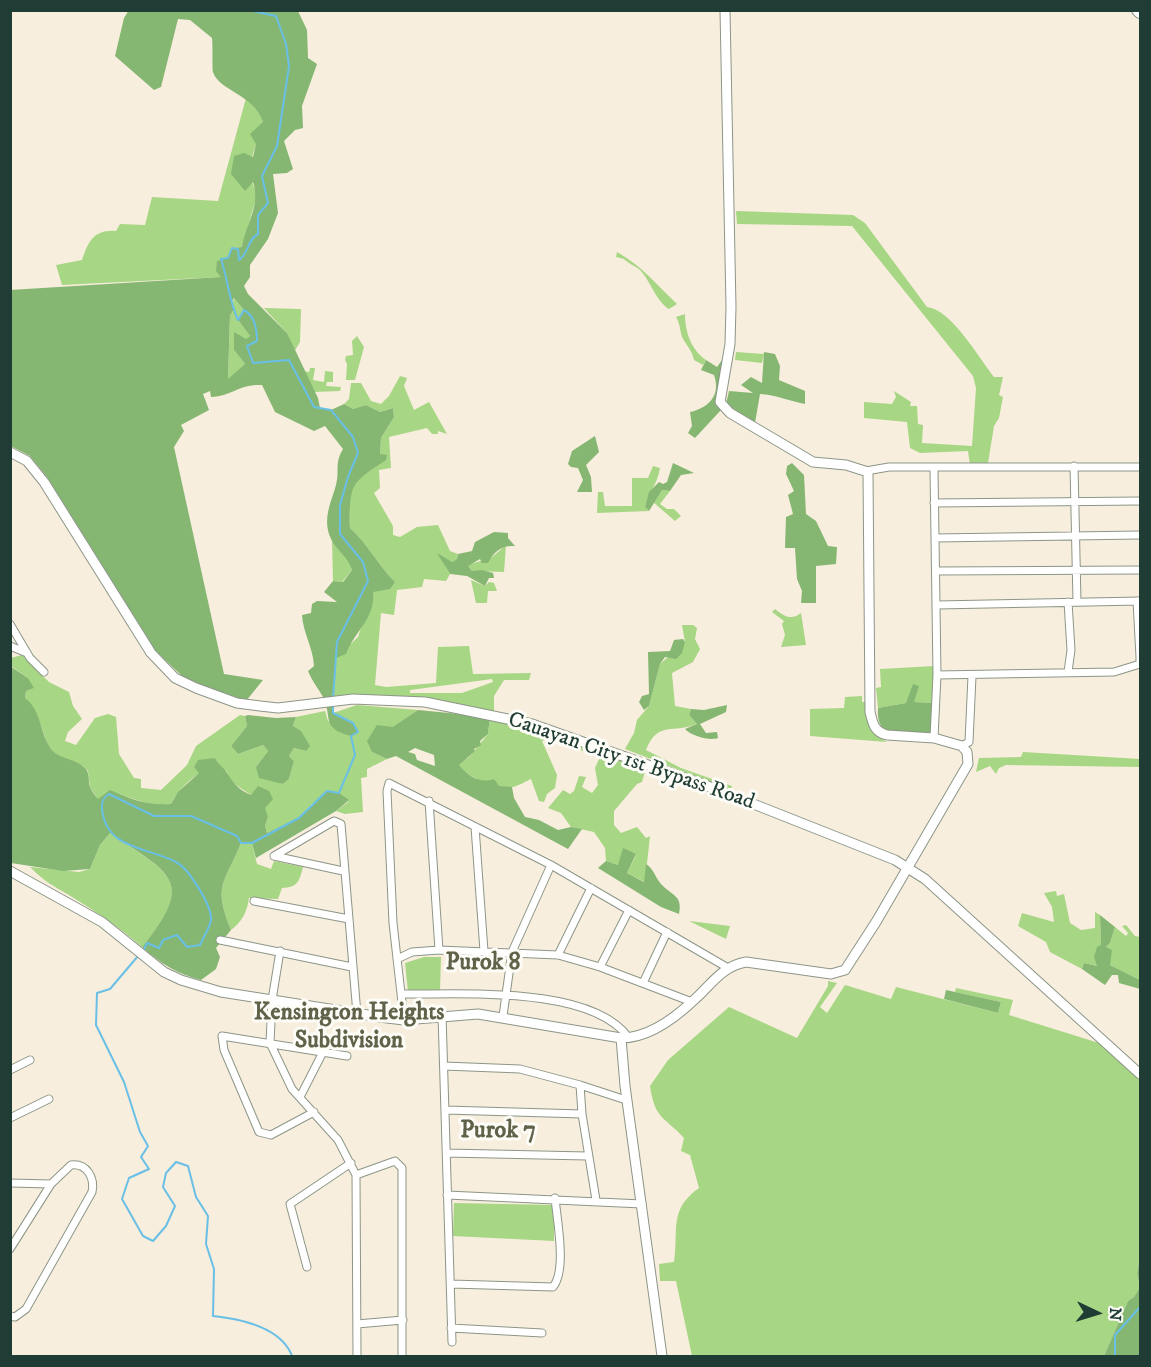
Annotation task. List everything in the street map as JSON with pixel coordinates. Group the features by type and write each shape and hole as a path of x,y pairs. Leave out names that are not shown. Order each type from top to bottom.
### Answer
{"street":[{"path":"725,10 731,307 730,344 720,402 730,413 813,462 866,471 889,467 934,469 1140,467"},
{"name":"Cauayan City 1st Bypass Road","path":"10,452 27,461 44,482 151,653 176,678 237,703 278,708 343,700 425,702 532,723 713,788 908,866 1140,1074"},
{"path":"1074,466 1077,602"},
{"path":"934,469 937,605 934,738"},
{"path":"10,871 102,922 164,972 201,987 404,1020 442,1015 503,1016 625,1038 643,1036 692,1002 728,968 746,962 831,974 842,972 876,922 968,764 967,752 962,746 934,738 879,733 872,723 870,712 869,481 866,471"},
{"path":"934,503 1140,501"},
{"path":"935,538 1076,534 1140,535"},
{"path":"936,571 1140,570"},
{"path":"937,605 1139,601 1140,664 1114,672 937,675"},
{"path":"1068,602 1071,650 1068,672"},
{"path":"10,624 27,653 44,672"},
{"path":"10,646 27,653"},
{"path":"962,746 969,742 972,676"},
{"path":"404,1020 393,923 387,785 392,783 551,865 728,968"},
{"path":"429,801 439,950"},
{"path":"343,872 274,856 337,821 342,827 343,872 357,1014"},
{"path":"475,827 484,951"},
{"path":"503,1016 512,952 551,865"},
{"path":"558,956 591,888"},
{"path":"254,901 349,919"},
{"path":"600,967 629,910"},
{"path":"643,983 667,932"},
{"path":"220,940 352,967"},
{"path":"397,959 412,952 439,950 558,956 600,967 692,1002"},
{"path":"280,951 272,1000 270,1043 283,1074 338,1140 356,1175 357,1356"},
{"path":"401,994 506,995 563,1002 614,1021 625,1038 626,1101 662,1356"},
{"path":"442,1015 452,1342"},
{"path":"314,1112 271,1135 263,1134 257,1128 222,1038 227,1035 322,1054 347,1056"},
{"path":"300,1097 322,1054"},
{"path":"10,1070 30,1060"},
{"path":"444,1066 520,1069 580,1085 626,1101"},
{"path":"580,1085 587,1156 596,1200"},
{"path":"10,1118 49,1099"},
{"path":"446,1110 582,1114"},
{"path":"447,1153 587,1156"},
{"path":"356,1175 388,1162 395,1161 401,1164 402,1356"},
{"path":"307,1267 290,1204 351,1163"},
{"path":"10,1249 51,1184 66,1169 76,1164 85,1168 94,1184 92,1192 26,1309 15,1317 10,1316"},
{"path":"10,1183 51,1184"},
{"path":"447,1195 555,1198 642,1204"},
{"path":"451,1284 553,1287 557,1282 560,1264 555,1198"},
{"path":"357,1324 403,1320"},
{"path":"451,1328 542,1333"}],"green space":[{"path":"129,10 298,11 307,30 308,58 317,64 302,106 303,128 295,130 284,141 293,169 287,173 273,174 278,213 268,239 250,265 250,277 244,286 248,294 287,333 318,398 320,408 331,410 344,404 353,409 366,405 380,412 393,408 394,417 381,438 380,454 387,455 386,460 358,481 350,503 350,528 395,582 390,589 373,592 368,617 346,654 336,658 333,713 353,723 358,732 351,736 341,733 331,725 326,704 308,671 314,666 302,615 311,613 312,604 317,601 337,602 324,592 333,581 343,582 352,570 328,532 328,511 343,449 325,426 314,431 275,412 262,385 247,386 225,395 211,397 210,391 203,394 209,410 181,425 184,431 174,447 224,674 263,680 246,701 216,692 182,676 155,650 47,477 30,456 11,446 10,290 221,277 216,271 217,261 228,258 232,248 242,247 254,207 253,182 245,191 231,174 234,156 244,153 253,157 256,144 250,134 263,122 252,105 222,84 213,72 212,38 190,20 178,19 161,87 154,90 115,56 124,18","holes":["234,298 244,310 238,320 250,336 246,339 234,332 234,350 245,364 228,379 230,315 234,309 232,301"]},
{"path":"246,98 259,110 263,122 252,157 252,182 257,195 242,247 232,248 228,258 221,259 222,277 62,285 56,265 82,260 90,242 102,232 116,231 120,224 145,225 152,197 218,201"},
{"path":"736,211 853,215 865,223 927,307 946,316 994,377 1003,377 999,395 1003,397 999,418 994,426 988,463 970,465 968,451 920,453 910,448 907,422 864,418 864,402 892,404 896,397 894,391 911,402 910,406 917,406 918,424 923,425 922,443 972,446 976,388 973,376 852,226 737,224"},
{"path":"617,252 641,269 677,304 669,309 664,306 640,270 624,259 616,257"},
{"path":"234,298 244,310 238,320 250,336 234,350 245,364 228,380 230,315"},
{"path":"264,308 301,309 300,342 294,352 287,333"},
{"path":"685,314 690,340 696,351 706,360 703,365 694,360 682,337 676,317"},
{"path":"357,336 364,347 355,380 346,380 346,356 353,355 352,341"},
{"path":"736,352 764,354 762,363 735,360"},
{"path":"764,352 775,354 780,366 779,380 805,391 805,404 760,394 755,423 726,404 729,391 753,393 741,385 751,377 762,383"},
{"path":"727,353 721,410 695,438 688,433 692,426 690,412 708,404 716,389 714,375 701,370 706,360 717,367"},
{"path":"310,368 315,368 313,380 324,382 325,371 333,372 333,382 327,382 326,386 341,387 340,391 314,392 303,371 309,372"},
{"path":"400,376 407,378 404,386 414,410 429,402 447,434 438,431 438,434 432,434 427,428 389,437 391,468 379,470 380,488 374,493 393,526 393,535 400,537 417,527 438,525 450,551 458,554 457,559 445,566 450,574 446,581 424,579 422,587 397,590 394,615 381,613 375,685 386,687 436,683 438,647 469,646 473,674 531,673 529,680 504,680 494,696 494,711 412,700 333,699 336,658 358,637 373,591 395,582 350,528 350,495 357,480 369,471 380,454 381,438 394,417 393,408 380,412 366,405 353,409 344,404 349,399 351,383 361,383 371,401 381,404 389,396","holes":["492,679 493,682 462,693 410,693 410,690"]},
{"path":"595,436 599,452 586,465 591,477 592,492 577,492 583,480 578,468 568,464 572,451"},
{"path":"673,463 694,473 681,475 670,491 662,490 649,511 645,507 649,492 659,482 663,484 667,482"},
{"path":"792,463 804,475 806,514 816,521 828,546 837,547 836,564 816,566 816,603 801,603 802,591 797,579 795,548 785,548 786,517 793,514 788,495 794,491 786,474 787,466"},
{"path":"653,466 660,468 645,507 649,511 597,513 598,492 603,492 605,506 632,506 632,478 648,478"},
{"path":"662,490 670,491 660,504 667,509 674,509 681,516 675,521 653,502"},
{"path":"494,532 508,533 508,538 515,546 499,550 488,563 482,563 480,559 468,566 472,571 482,570 493,573 494,578 489,578 485,586 467,576 450,574 437,553 452,562 457,559 458,554 472,551 475,542"},
{"path":"332,540 348,557 352,570 342,582 333,581"},
{"path":"506,545 504,572 472,571 467,565 491,558"},
{"path":"471,580 485,586 489,582 494,583 497,591 488,591 487,603 476,603"},
{"path":"775,609 788,617 801,613 806,645 781,647 785,635 782,624 784,621 772,612"},
{"path":"682,625 693,625 697,628 695,639 700,649 693,662 672,673 675,706 691,709 689,715 697,724 661,731 646,750 681,768 732,786 731,790 625,749 634,733 637,720 649,706 660,664 685,642"},
{"path":"683,639 685,642 682,653 676,659 665,657 660,664 649,706 644,710 639,702 642,696 649,694 648,652 670,651 674,640"},
{"path":"22,655 49,682 69,692 73,706 82,719 68,732 65,741 76,745 95,718 108,714 116,717 119,754 134,778 141,779 141,788 161,790 187,765 196,746 240,715 245,716 247,726 231,746 238,754 263,745 268,751 256,767 272,780 283,784 289,779 294,761 289,756 294,748 306,751 293,726 296,717 325,711 328,721 353,723 333,713 357,705 418,710 393,728 372,752 387,759 367,769 367,777 361,778 363,812 345,814 336,811 349,801 313,803 299,818 267,833 265,826 268,817 251,795 230,781 227,772 217,763 191,780 171,804 155,806 110,791 98,800 90,787 88,771 83,766 58,756 48,746 39,720 25,699 26,691 33,688 28,678 11,666 11,658"},
{"path":"10,666 28,678 34,688 26,691 25,698 37,713 48,744 56,753 77,762 86,769 90,787 98,799 110,790 147,803 171,804 178,792 199,773 194,767 198,760 215,758 243,791 251,795 258,786 269,791 273,799 265,808 268,817 265,826 267,833 298,818 327,791 339,793 349,800 336,811 256,858 252,843 241,843 226,877 222,893 231,930 216,948 220,957 216,969 201,980 169,967 142,947 169,907 172,892 169,880 161,869 110,833 100,845 90,869 63,871 11,863"},
{"path":"934,666 934,703 913,702 918,686 906,703 878,708 876,688 881,687 880,669"},
{"path":"913,684 919,686 914,702 934,703 934,737 895,736 882,727 878,708 906,703"},
{"path":"862,696 862,702 869,702 870,720 874,730 887,742 810,736 810,709 844,708 845,697"},
{"path":"727,705 726,712 700,724 706,733 717,732 718,738 701,737 685,729 697,724 689,715 691,709 704,710"},
{"path":"418,710 490,717 488,734 480,741 481,745 459,765 475,778 494,779 499,786 512,787 514,798 525,817 539,820 558,830 571,827 582,829 568,849 396,756 387,759 372,752 367,741 377,725 393,727","holes":["415,748 434,755 435,766 417,760 415,754 408,752"]},
{"path":"245,716 276,718 296,717 293,726 301,731 310,746 306,751 294,748 289,756 294,761 289,779 283,784 259,778 256,767 268,751 263,745 238,754 231,746 247,726"},
{"path":"490,717 525,724 646,768 642,782 637,784 614,811 614,825 621,833 637,827 646,838 650,836 645,882 627,873 636,855 618,865 606,861 605,848 594,832 571,827 561,813 548,808 563,790 570,794 574,791 579,776 586,777 582,787 592,793 598,785 595,768 600,757 549,739 542,741 557,775 555,788 547,794 544,802 539,801 531,779 513,787 498,786 483,782 458,765 470,756 488,734"},
{"path":"1023,752 1140,759 1140,767 1006,765 999,768 996,774 990,766 976,772 979,758 1021,757"},
{"path":"110,833 161,869 169,880 172,892 169,907 142,947 99,914 46,881 30,867 79,872 90,869 100,845"},
{"path":"241,843 252,843 257,864 271,869 274,861 303,867 297,883 282,888 278,899 249,898 243,916 231,930 222,893 226,877"},
{"path":"623,848 636,854 627,873 644,882 646,864 649,866 661,884 678,899 679,914 661,907 598,868 606,861 618,865"},
{"path":"1056,891 1057,896 1064,894 1070,923 1081,930 1095,928 1095,912 1100,915 1101,945 1097,966 1084,963 1082,969 1050,952 1046,942 1018,926 1022,913 1054,922 1052,907 1044,893"},
{"path":"1100,915 1115,927 1110,943 1106,947 1112,950 1110,965 1140,980 1140,989 1119,983 1118,975 1112,975 1105,985 1082,969 1084,963 1097,966 1094,957 1097,947 1101,945"},
{"path":"689,921 730,926 726,939"},
{"path":"1126,925 1135,936 1140,937 1140,980 1110,965 1106,947 1110,943 1115,927 1126,936 1128,933 1122,926"},
{"path":"424,957 441,957 440,992 408,992 405,963"},
{"path":"828,981 837,983 820,1007 827,1013 845,985 891,999 896,987 998,1013 1001,1002 955,992 956,988 1013,1000 1009,1015 1099,1043 1140,1079 1140,1256 1137,1274 1140,1287 1134,1297 1128,1301 1104,1356 692,1356 676,1281 660,1281 659,1264 674,1262 679,1213 689,1196 699,1188 690,1155 681,1151 684,1138 658,1112 650,1086 668,1060 729,1007 797,1038 828,986"},
{"path":"946,990 1001,1002 998,1013 944,999"},
{"path":"454,1203 554,1205 554,1241 453,1236"},
{"path":"1140,1256 1140,1287 1137,1274"},
{"path":"1140,1287 1140,1356 1104,1356 1128,1301 1134,1297"}],"waterway":[{"path":"248,10 276,16 286,44 289,66 277,146 262,176 268,203 258,215 258,234 239,260 238,249 232,248 228,258 221,259 238,320 244,310 255,323 257,341 247,346 253,363 289,360 314,407 331,410 353,437 358,453 340,505 340,534 363,562 368,581 337,642 333,699"},
{"path":"143,952 147,943 159,948 163,940 177,935 187,947 200,945 211,920 208,905 187,871 176,862 130,845 111,832 105,822 102,809 104,799 109,794 154,816 191,816 237,836 241,843 252,843 299,818 327,791 339,793 355,755 351,736 358,732 353,723 333,713 333,705"},
{"path":"138,956 110,989 97,993 96,1025 124,1082 140,1132 148,1146 141,1157 149,1169 129,1178 122,1199 143,1236 153,1241 166,1226 175,1206 163,1187 166,1173 176,1162 188,1166 196,1197 208,1216 206,1244 214,1269 213,1316 236,1319 270,1331 287,1346 292,1356"},
{"path":"1115,1356 1115,1335 1140,1307"}],"district":[{"name":"Purok 8","path":"483,964"},
{"name":"Kensington Heights Subdivision","path":"349,1028"},
{"name":"Purok 7","path":"498,1132"}]}
